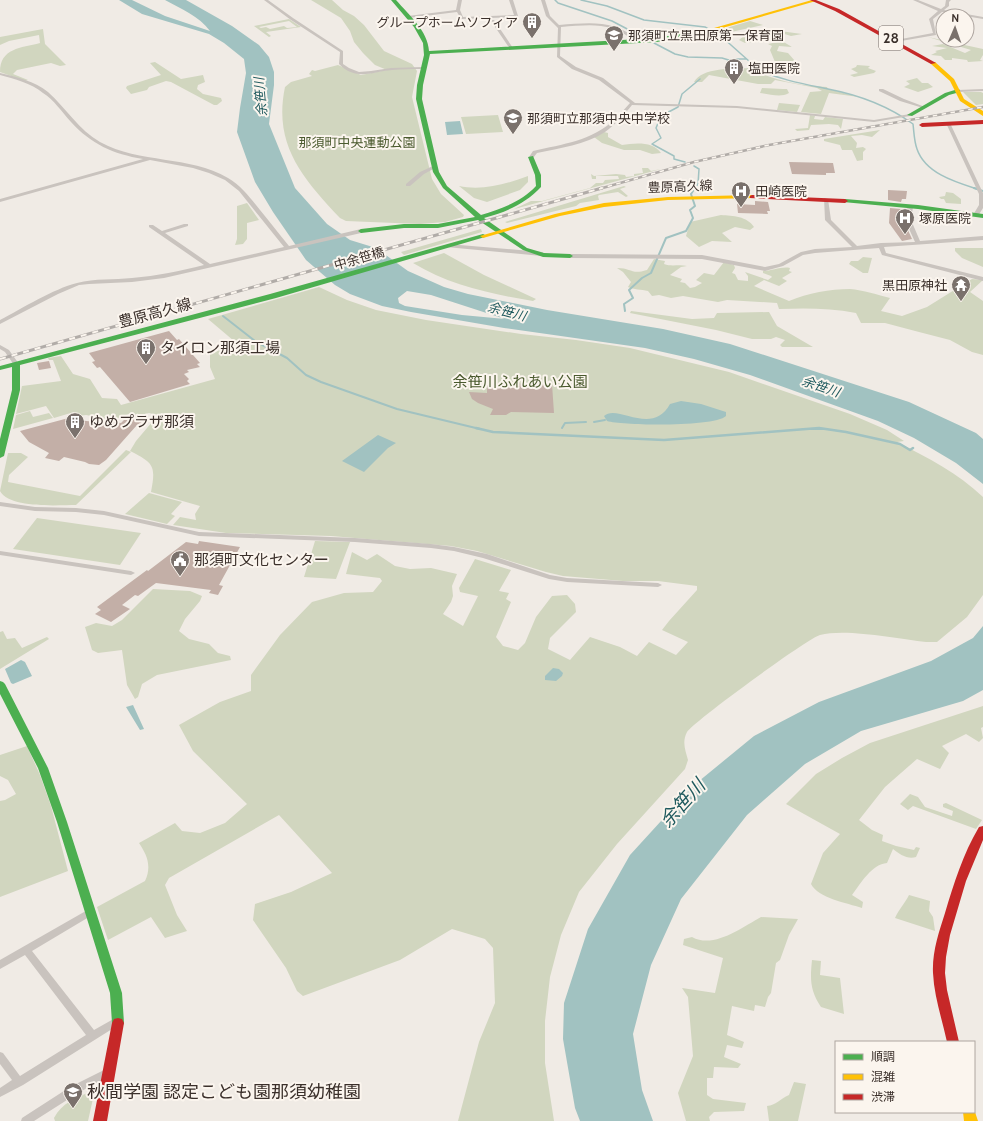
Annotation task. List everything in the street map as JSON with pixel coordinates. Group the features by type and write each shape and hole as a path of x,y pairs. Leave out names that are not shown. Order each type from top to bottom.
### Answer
{"street":[{"path":"266,0 342,52 341,64 355,73 366,74 390,69 423,68"},
{"path":"393,0 423,36 427,44 427,53 419,86 419,99 439,179 448,193 498,231 526,250 543,254"},
{"path":"460,0 459,12 462,18 516,16 511,0"},
{"path":"543,0 548,16 559,26 607,24 626,33 636,41"},
{"path":"427,53 669,38 706,32 813,0"},
{"name":"28","path":"813,0 837,10 896,41 938,66 954,82 958,92 965,102 983,114"},
{"path":"915,0 935,9"},
{"path":"408,17 459,12"},
{"path":"896,41 935,34 931,19 935,15"},
{"path":"493,21 511,48"},
{"path":"559,26 559,44 557,54 570,65 601,79 634,104"},
{"path":"0,74 26,82 45,93 81,131 97,143 122,152 201,169 234,183 288,248"},
{"path":"881,90 908,103 923,107"},
{"path":"0,322 60,291 78,284 147,279 361,231 396,226 435,226 478,216 516,204 533,194 537,189 540,179 531,157 535,152 574,144 598,134 617,120 629,106 634,104 737,107 874,121 909,116 948,94 983,90"},
{"path":"922,125 983,122"},
{"path":"948,124 981,194 982,205 979,215"},
{"path":"0,201 152,159"},
{"path":"408,185 422,173 435,167"},
{"name":"豊原高久線","path":"408,257 576,210 630,201 716,197 826,199 979,215"},
{"path":"826,199 828,220 842,232 855,247"},
{"path":"910,207 908,220 918,242"},
{"path":"161,233 186,225"},
{"path":"150,226 208,266"},
{"path":"448,246 509,253 570,256 702,257 765,268 781,265 802,253 855,247 983,238"},
{"path":"881,245 884,254 983,279"},
{"name":"中余笹橋","path":"316,283 408,257"},
{"name":"豊原高久線","path":"0,368 316,283"},
{"path":"0,347 7,351 16,364 16,390 0,456"},
{"path":"0,504 35,509 97,512 199,534 355,540 431,546 454,549 485,556 549,577 567,580 658,585"},
{"path":"0,553 131,573"},
{"path":"0,684 43,768 62,822 116,993 118,1021 114,1050 100,1121"},
{"path":"953,1041 941,985 939,964 944,938 963,868 973,844 983,830"},
{"path":"0,965 91,912"},
{"path":"26,950 93,1036"},
{"path":"0,1093 118,1021"},
{"path":"0,1056 19,1082"},
{"path":"26,1121 74,1090 110,1072"}],"green space":[{"name":"那須町中央運動公園","path":"311,0 332,0 364,25 384,51 412,64 417,71 412,97 432,179 441,194 464,215 463,217 445,222 420,224 346,221 340,218 326,203 303,174 287,143 283,126 282,107 285,87 291,82 312,76 309,74 312,70 315,71 338,65 361,75 387,70 375,65 363,53 354,42 350,31 341,18"},
{"path":"289,19 301,27 266,32 271,36 269,37 254,26","holes":["289,21 297,27 287,28 284,26 270,29 266,27 259,27"]},
{"path":"750,21 763,25 731,32 730,34 732,35 765,29 802,34 791,36 775,31 753,37 759,41 745,43 739,40 744,36 724,37 716,31"},
{"path":"43,29 45,44 66,65 60,66 51,63 17,70 13,74 28,80 25,81 0,72 1,64 4,58 13,50 40,43 39,35 9,41 0,45 0,37"},
{"path":"782,41 792,47 779,46 777,51 788,53 795,61 775,62 770,50 772,46 768,44"},
{"path":"975,47 983,49 983,55 980,60 983,61 968,62 967,60 952,58 952,60 945,60 941,56 931,55 937,52 935,51 947,48 953,48 965,53 971,50 964,48"},
{"path":"155,62 181,79 203,75 205,82 198,85 197,89 203,94 221,98 222,101 217,105 214,105 171,82 166,81 149,87 147,90 131,94 126,88 127,86 161,75 150,63"},
{"path":"857,65 870,66 868,68 876,71 874,73 854,77 850,75 858,73 851,69"},
{"path":"749,68 777,79 797,84 827,87 828,89 859,97 829,93 821,114 801,112 810,92 822,91 817,88 775,80 771,84 758,84 709,75 702,82 694,82 698,77 711,71"},
{"path":"917,78 922,83 928,83 933,87 918,92 904,87 910,84 906,81"},
{"path":"762,88 787,89 789,93 779,95 760,93"},
{"path":"963,92 983,93 983,104 976,105"},
{"path":"779,103 800,105 797,112 777,110"},
{"path":"498,115 503,132 466,134 461,117"},
{"path":"810,115 815,116 814,119 823,120 825,117 843,119 841,129 838,125 829,124 811,125 809,130 797,131 795,129 808,128"},
{"path":"880,130 872,137 862,135 851,136 857,143 856,148 863,147 866,149 863,152 863,160 857,161 852,150 842,150 840,145 824,141 824,139"},
{"path":"604,132 608,133 608,137 622,145 638,143 649,145 658,149 661,153 652,154 640,150 624,150 602,143 594,137"},
{"path":"642,168 648,168 651,171 661,169 492,215 514,209 531,201 542,201 590,188 596,183 603,183 605,180 619,179 618,176 596,176 596,179 592,179 591,174 594,176 616,174 625,175 626,177 643,173"},
{"path":"528,176 528,182 520,190 487,202 474,198 459,186 477,188 494,186 512,182"},
{"path":"624,186 626,187 620,189 628,196 626,197 618,192 599,195 599,200 580,203 576,206 507,223 505,222"},
{"path":"946,192 953,193 961,199 961,204 946,203 944,199 939,197 945,196"},
{"path":"247,203 259,220 247,223 247,239 243,244 235,245 237,239 237,206"},
{"path":"721,215 735,216 744,219 751,223 754,227 750,230 735,227 722,233 732,242 712,241 699,247 686,236 690,222"},
{"path":"481,229 482,232 404,255 401,252"},
{"path":"955,248 983,248 983,267 962,258 955,251"},
{"path":"444,253 484,275 536,299 533,301 471,288 427,271 413,263"},
{"path":"863,257 872,258 868,273 863,273 849,264 851,261 858,261"},
{"path":"654,259 665,261 664,264 667,265 687,266 681,267 670,275 682,279 680,282 685,283 690,288 702,283 696,280 704,273 714,275 724,262 734,265 735,268 732,273 735,274 738,280 748,281 748,276 745,272 768,280 772,277 763,273 763,271 790,268 789,271 792,272 782,278 787,281 779,286 764,280 754,286 789,301 827,291 850,289 860,290 890,298 881,311 902,316 927,307 972,279 983,280 970,292 983,301 983,355 972,352 950,340 885,323 861,323 856,313 837,310 799,308 779,309 777,303 727,300 718,302 683,296 671,298 659,295 652,296 648,291 628,287 631,282 623,272 617,268 634,272 647,270"},
{"name":"余笹川ふれあい公園","path":"319,287 347,300 376,310 426,320 630,348 729,372 850,414 887,430 904,441 897,442 953,473 983,497 983,595 967,617 937,642 926,642 858,633 831,633 820,635 795,650 751,681 687,732 684,742 688,760 685,769 617,844 579,892 561,935 550,977 545,1021 545,1063 554,1121 458,1121 479,1042 495,1003 493,948 485,939 452,929 400,960 303,996 297,991 286,968 253,920 255,904 291,892 332,873 279,815 169,878 165,885 177,915 187,931 165,938 151,917 108,940 97,907 145,881 148,870 148,861 139,843 175,823 182,831 200,833 225,823 247,804 193,751 179,725 220,702 251,691 251,675 280,635 312,602 344,593 373,592 382,581 380,578 346,574 352,552 367,560 377,554 395,566 410,569 431,568 457,574 452,586 453,596 451,602 443,614 463,626 478,596 460,592 459,588 475,559 511,570 499,591 509,593 506,599 511,602 496,637 503,646 518,650 525,643 536,617 552,596 567,595 575,604 576,612 550,638 548,649 570,660 590,637 620,647 637,656 649,642 676,655 688,642 662,630 697,590 697,586 658,581 623,581 563,576 477,551 451,546 331,536 226,533 173,525 180,517 196,520 195,514 200,506 151,492 153,471 149,462 130,451 136,441 158,415 149,413 136,416 129,414 113,420 86,415 77,416 74,412 54,418 46,406 16,414 22,386 61,381 53,360 49,360 48,358 61,356 73,374 90,379 102,398 117,399 121,405 215,379 210,367 210,354 233,345 234,341 208,319"},
{"path":"631,311 692,319 714,318 717,313 769,312 777,326 813,347 782,347 780,345 785,340 776,337 771,339 752,339 716,330 630,313"},
{"path":"30,411 33,417 49,413 53,418 13,429 16,415"},
{"path":"126,450 131,452 76,505 35,505 24,503 5,497 0,491 8,453 21,453 28,457 9,475 8,482 80,496"},
{"path":"149,493 182,502 171,514 175,516 167,524 125,514"},
{"path":"37,518 141,533 120,565 13,549"},
{"path":"315,541 350,542 336,579 304,577"},
{"path":"153,589 190,591 202,596 200,601 185,619 179,631 189,639 209,644 218,653 230,656 231,660 157,675 142,684 138,697 135,699 127,685 122,650 98,653 92,650 85,627 96,623 112,626 122,620"},
{"path":"3,631 7,639 15,638 22,648 47,637 49,639 0,669 0,632"},
{"path":"983,706 983,727 981,728 983,738 979,742 966,734 942,746 949,753 940,769 917,759 885,787 859,820 872,830 883,835 882,841 914,850 916,847 920,848 916,857 910,858 901,855 893,849 887,863 882,864 872,870 852,895 863,902 862,908 826,896 815,889 811,884 823,853 840,834 786,804 816,774 870,743"},
{"path":"27,746 40,775 51,806 68,871 0,897 0,801 16,794 8,780 0,776 0,755"},
{"path":"910,794 918,797 925,807 952,816 953,811 943,807 943,804 946,803 982,820 976,829 913,806 908,810 900,804"},
{"path":"909,895 930,901 929,911 933,917 935,931 895,918"},
{"path":"761,917 798,919 789,935 780,960 776,963 771,993 765,1007 755,1005 754,1011 732,1006 727,1035 744,1042 742,1048 727,1045 724,1057 741,1064 738,1068 714,1067 713,1078 707,1078 707,1095 713,1099 746,1103 744,1111 714,1112 709,1117 710,1121 686,1121 678,1093 693,1056 688,997 682,988 715,993 723,958 683,945 684,939 692,937 700,940 718,939 727,936"},
{"path":"812,960 821,961 820,975 840,978 844,1014 821,1007 817,1001 812,985"},
{"path":"794,1082 806,1084 798,1121 769,1121 767,1106 776,1103 789,1095"},
{"name":"秋間学園 認定こども園那須幼稚園","path":"90,1092 94,1094 88,1121 55,1121 54,1118 61,1108 74,1099"}],"water":[{"name":"余笹川","path":"119,0 132,0 165,16 210,31 201,21 165,0 186,0 232,26 259,45 269,57 274,72 274,85 269,124 295,188 327,224 350,240 376,248 408,271 444,287 468,294 547,310 663,329 730,344 909,402 976,433 983,439 983,484 956,463 914,438 878,421 750,375 694,359 645,348 504,328 411,312 382,306 350,294 335,285 306,260 273,212 255,182 237,132 246,73 244,59 224,43 209,34 142,14","holes":["407,291 431,295 505,319 462,315 405,306 399,303 398,298"]},
{"path":"460,121 463,134 447,135 445,122"},
{"path":"681,401 701,404 726,412 726,416 718,420 705,422 650,425 617,423 607,421 604,416 610,413 617,413 635,418 654,418 663,413 670,404"},
{"path":"378,435 396,443 388,448 364,472 342,461"},
{"name":"余笹川","path":"983,626 983,690 963,701 861,731 805,764 747,815 681,899 651,965 633,1034 642,1090 653,1121 580,1121 575,1108 563,1039 564,1003 588,929 630,855 693,786 754,736 819,702 931,661 973,638"},
{"path":"21,660 25,662 32,676 13,684 11,683 5,669"},
{"path":"553,668 559,669 563,673 562,676 556,681 545,680 545,676"},
{"path":"133,705 144,729 140,730 126,707"}],"building":[{"path":"789,162 833,163 835,173 826,173 826,175 792,174"},
{"path":"888,190 907,191 906,199 902,199 901,202 888,200"},
{"name":"田崎医院","path":"755,201 768,202 770,211 767,211 768,214 738,213 737,204 755,205"},
{"path":"890,208 901,209 900,213 904,214 903,228 907,228 912,239 902,241 889,223"},
{"name":"タイロン那須工場","path":"169,331 177,340 179,339 200,363 197,364 200,367 187,370 189,372 184,374 189,379 187,381 190,384 130,402 100,367 97,368 92,362 95,361 89,353"},
{"path":"49,361 51,368 39,370 37,363"},
{"path":"487,383 552,384 554,413 511,412 506,415 490,415 493,409 472,399 469,392 487,393"},
{"name":"ゆめプラザ那須","path":"129,415 146,419 137,425 106,460 99,465 89,464 64,457 59,461 45,458 49,453 29,442 20,431 76,416 78,420 95,422 98,419 121,423"},
{"name":"那須町文化センター","path":"199,541 240,547 219,585 223,586 218,595 209,593 211,590 156,583 138,596 135,595 122,605 130,609 111,622 95,614 101,610 97,607 186,542 198,544"}],"waterway":[{"path":"555,0 558,3 612,21 675,54 688,57 722,58 732,61 737,59 746,59"},
{"path":"581,0 607,6 644,20 705,27 722,37 759,70 793,81 851,94 883,106 913,124 917,149 921,157 934,170 950,180 983,191"},
{"path":"685,162 674,159 674,156 652,144 661,138 656,128 661,116 678,107 682,94 700,79"},
{"path":"694,166 699,169 698,184 694,189"},
{"path":"625,311 624,304 633,298 629,290 642,278 651,273 666,238 686,231 693,218 690,210 695,206 691,194 695,188"},
{"path":"223,316 255,341 287,358 306,375 321,382 397,409 480,429"},
{"path":"594,422 605,420"},
{"path":"562,428 565,423 586,422"},
{"path":"476,428 493,432 664,440 819,428 846,432 900,444 910,450 913,448"},
{"path":"809,429 824,429"}],"railway":[{"path":"599,189 694,162 769,145 983,107"},
{"path":"0,359 602,188"}],"traffic: fast":[{"path":"393,0 416,26 426,43 427,55 420,85 419,99 436,172 445,187 482,220 525,249 543,255 570,256"},
{"path":"427,53 657,40 703,32"},
{"path":"910,115 947,94 958,91"},
{"path":"361,231 404,226 438,226 463,222 507,209 531,195 539,186 538,175 531,157"},
{"path":"845,201 918,207 983,216"},
{"path":"0,368 273,296 483,236"},
{"path":"0,456 16,390 16,364"},
{"path":"0,684 43,768 62,822 116,993 118,1023"}],"traffic: slow":[{"path":"703,32 814,1"},
{"path":"933,63 952,80 962,100 983,114"},
{"path":"483,236 558,215 604,205 668,198 752,197"},
{"path":"969,1113 971,1121"}],"traffic: jam":[{"path":"812,0 837,10 933,63"},
{"path":"922,125 983,122"},
{"path":"752,197 845,201"},
{"path":"953,1041 941,990 939,973 941,950 960,881 972,850 983,830"},
{"path":"100,1121 118,1023"}],"place":[{"name":"グループホームソフィア","path":"532,39"},
{"name":"那須町立黒田原第一保育園","path":"614,52"},
{"name":"塩田医院","path":"734,85"},
{"name":"那須町立那須中央中学校","path":"513,135"},
{"name":"田崎医院","path":"741,208"},
{"name":"塚原医院","path":"905,235"},
{"name":"黒田原神社","path":"961,302"},
{"name":"タイロン那須工場","path":"146,365"},
{"name":"ゆめプラザ那須","path":"75,439"},
{"name":"那須町文化センター","path":"180,577"},
{"name":"秋間学園 認定こども園那須幼稚園","path":"73,1109"}]}
